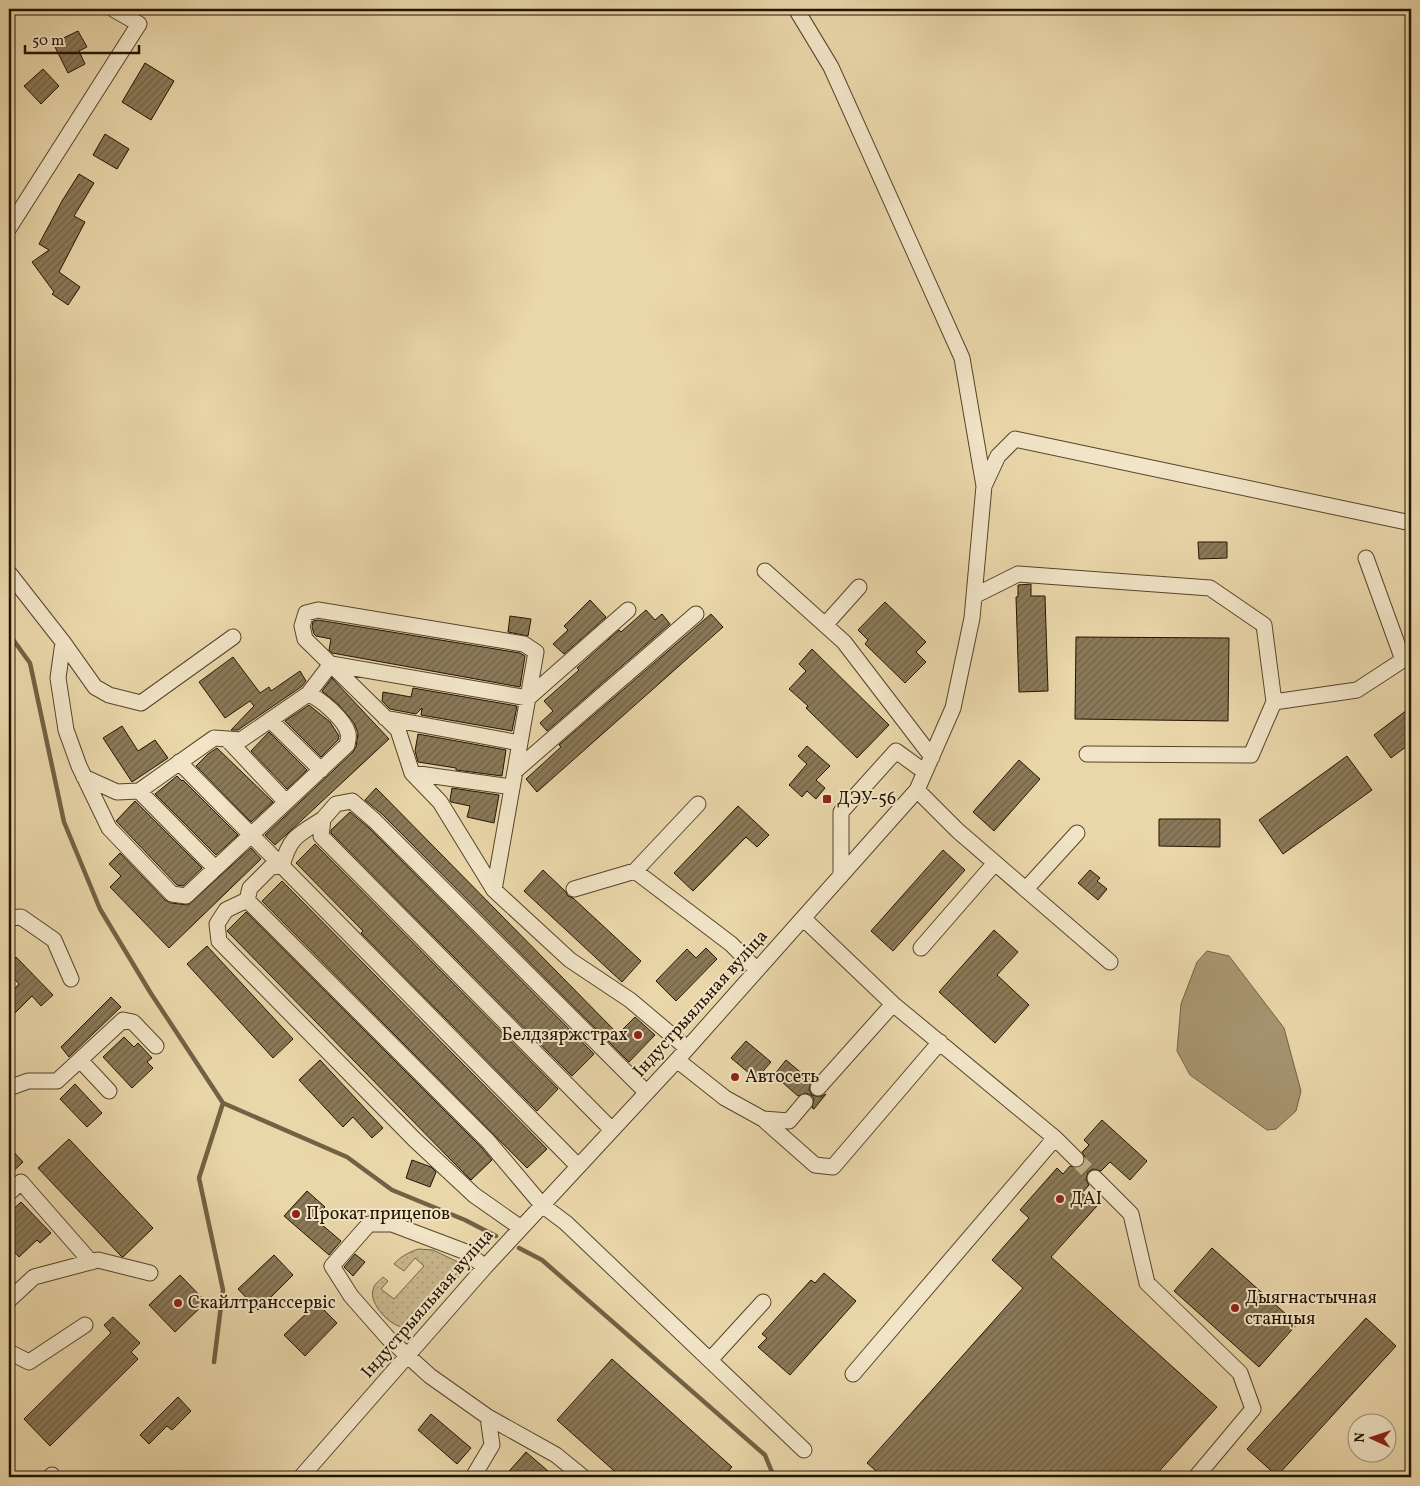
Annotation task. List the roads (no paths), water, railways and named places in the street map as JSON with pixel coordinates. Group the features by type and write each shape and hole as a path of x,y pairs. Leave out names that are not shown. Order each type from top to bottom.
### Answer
{"street":[{"path":"9,228 139,24 113,9"},
{"path":"796,9 831,67 962,358 984,486"},
{"path":"984,486 998,456 1015,439 1411,523"},
{"name":"Індустрыяльная вуліца","path":"301,1477 485,1267 682,1054 917,790 953,708 972,618 984,486"},
{"path":"1274,702 1357,690 1403,660 1366,558"},
{"path":"765,571 844,642 932,757"},
{"path":"9,573 63,642 95,687 109,696 141,703 233,636"},
{"path":"974,596 1018,574 1210,588 1264,624 1274,702 1251,755 1087,754"},
{"path":"826,625 859,587"},
{"path":"494,890 536,652 524,644 318,610 306,613 302,626 305,639 398,730 412,772 440,802 494,890 570,960 630,1000 725,1098 763,1119 815,1165 833,1167 940,1042"},
{"path":"528,698 628,610"},
{"path":"515,771 696,614"},
{"path":"63,642 58,678 66,730 84,777 109,828 172,894 186,896 347,745 349,734 344,724 318,698 308,694"},
{"path":"84,777 117,792 139,791 214,738 241,740 308,694 331,664"},
{"path":"331,664 528,698"},
{"path":"385,718 520,743"},
{"path":"270,720 321,770"},
{"path":"227,739 286,802"},
{"path":"841,876 841,812 896,751 925,772"},
{"path":"179,762 578,1166"},
{"path":"412,772 512,788"},
{"path":"917,790 958,831 1110,962"},
{"path":"139,791 215,868"},
{"path":"282,866 287,848 298,835 323,819 336,804 352,801 376,821 646,1092"},
{"path":"574,888 635,871 698,804"},
{"path":"323,819 321,836 612,1130"},
{"path":"1026,889 1077,833"},
{"path":"921,948 996,863"},
{"path":"247,900 250,888 271,867 282,866"},
{"path":"635,871 731,944 757,970"},
{"path":"247,900 488,1141 542,1205 566,1223 804,1450"},
{"path":"247,900 226,910 217,924 219,941 415,1140 474,1195 520,1228"},
{"path":"9,918 21,916 54,940 72,979"},
{"path":"804,919 893,1004 1055,1138 1076,1159"},
{"path":"818,1088 893,1004"},
{"path":"9,1088 28,1081 57,1081 122,1020 133,1022 156,1046"},
{"path":"80,1060 109,1091"},
{"path":"763,1119 789,1121 805,1102"},
{"path":"853,1374 1055,1138"},
{"path":"1095,1178 1131,1214 1147,1282 1240,1373 1253,1408 1199,1476"},
{"path":"9,1193 21,1182 91,1262"},
{"path":"485,1267 466,1252 392,1224 369,1224 332,1266 351,1296 388,1338 408,1354 430,1376 488,1417 556,1455 583,1477"},
{"path":"9,1300 34,1277 98,1260 150,1273"},
{"path":"710,1360 763,1302"},
{"path":"9,1352 29,1362 85,1325"},
{"path":"473,1477 492,1445 488,1417"}],"waterway":[{"path":"9,634 30,663 64,822 100,909 150,992 223,1103 347,1157 392,1190 465,1220 496,1236"},
{"path":"214,1362 223,1290 199,1178 223,1103"},
{"path":"519,1248 542,1260 765,1455 774,1477"}],"tunnel":[{"path":"1076,1159 1095,1178"}],"place":[{"name":"ДЭУ-56","path":"827,799"},
{"name":"Белдзяржстрах","path":"638,1035"},
{"name":"Автосеть","path":"735,1077"},
{"name":"ДАІ","path":"1060,1199"},
{"name":"Прокат прицепов","path":"296,1214"},
{"name":"Скайлтранссервіс","path":"178,1303"},
{"name":"Дыягнастычная станцыя","path":"1235,1308"}]}
